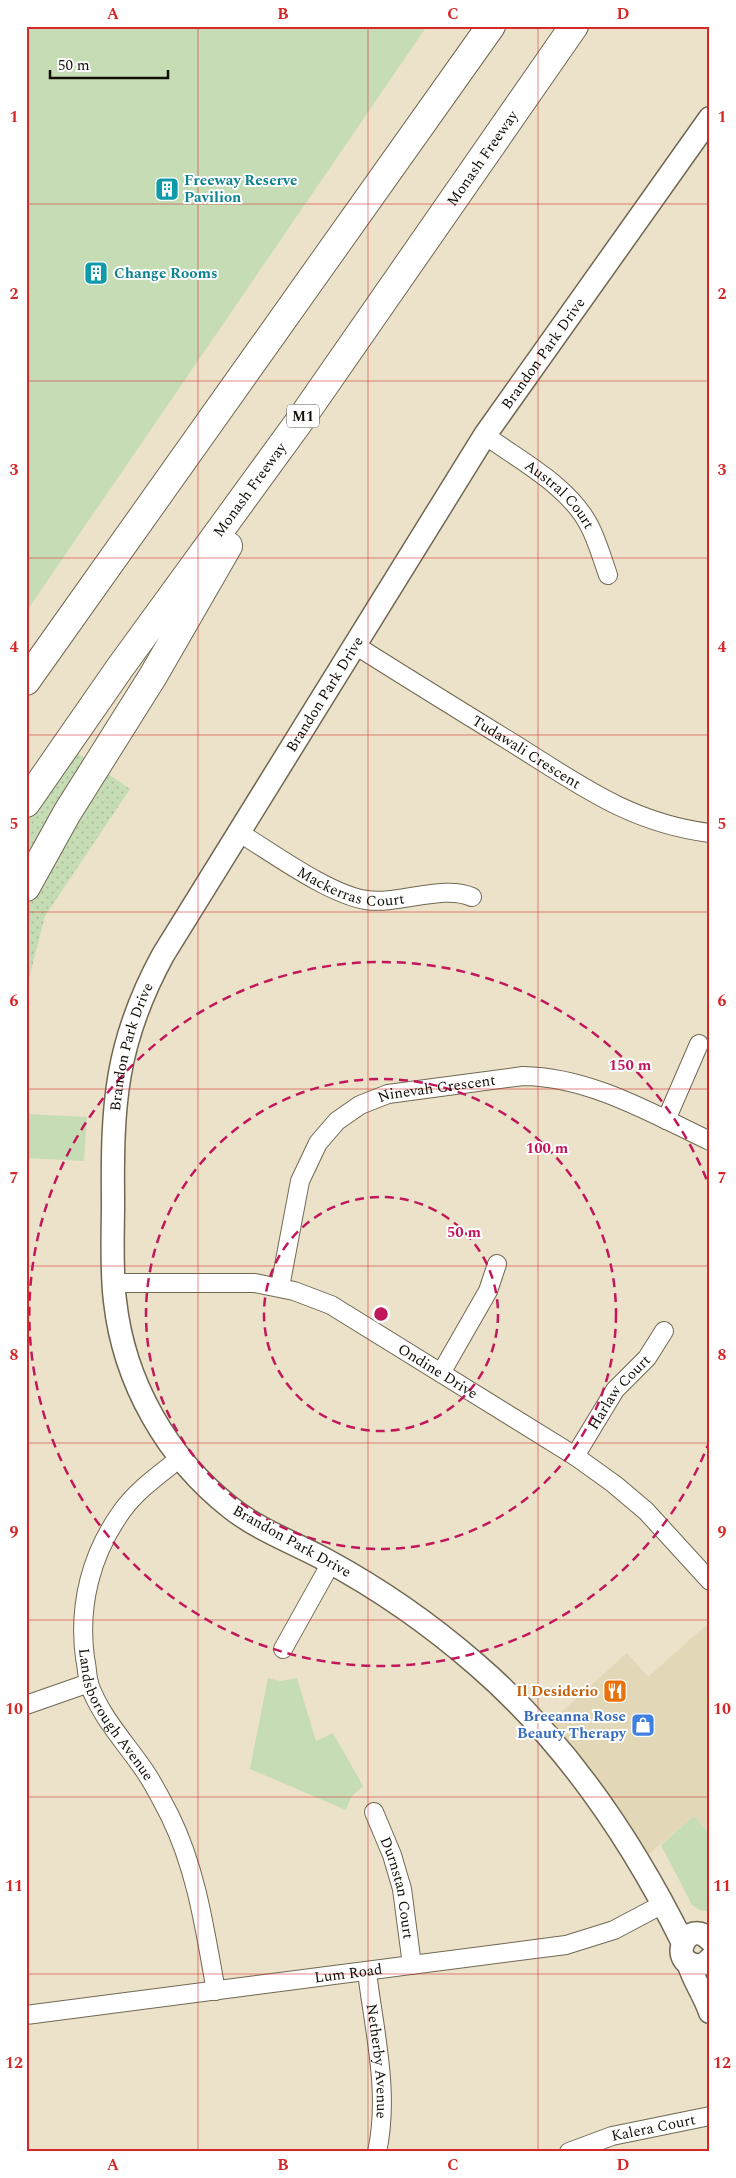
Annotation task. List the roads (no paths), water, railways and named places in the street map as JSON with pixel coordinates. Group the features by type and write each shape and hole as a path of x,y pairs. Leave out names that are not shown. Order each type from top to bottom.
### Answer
{"highway":[{"path":"26,681 491,26"},
{"name":"Monash Freeway","path":"26,803 119,669 301,419 574,26"},
{"path":"26,886 67,813 152,676 301,419"}],"street":[{"name":"Brandon Park Drive","path":"710,118 485,436 238,832 154,972 137,1010 124,1050 118,1075 113,1124 114,1283 120,1334 136,1383 156,1422 180,1458 231,1508 258,1526 331,1563 397,1603 434,1630 474,1662 530,1716 581,1775 615,1821 663,1904 699,1944 691,1975 702,1991 710,2012"},
{"name":"Austral Court","path":"485,436 554,485 576,505 589,525 608,575"},
{"name":"Tudawali Crescent","path":"355,645 605,800 650,821 687,830 710,833"},
{"name":"Mackerras Court","path":"238,832 336,890 354,897 388,901 456,893 472,897"},
{"path":"666,1120 699,1044"},
{"name":"Ninevah Crescent","path":"280,1287 300,1180 309,1159 328,1131 360,1105 388,1094 534,1076 584,1086 666,1120 710,1141"},
{"path":"441,1373 488,1291 497,1264"},
{"name":"Ondine Drive","path":"114,1283 239,1281 280,1287 331,1305 575,1456 614,1484 646,1511 710,1581"},
{"name":"Harlaw Court","path":"575,1456 615,1390 651,1354 664,1332"},
{"name":"Landsborough Avenue","path":"180,1458 132,1499 97,1554 86,1589 83,1629 89,1683 118,1735 148,1775 178,1834 199,1896 216,1991"},
{"path":"283,1649 331,1563"},
{"path":"26,1705 89,1683"},
{"name":"Durnstan Court","path":"374,1812 392,1855 402,1889 412,1965"},
{"name":"Lum Road","path":"26,2015 367,1972 581,1941 614,1930 663,1904"},
{"name":"Netherby Avenue","path":"367,1972 380,2079 381,2128 377,2152"},
{"name":"Kalera Court","path":"569,2152 612,2136 710,2116"}],"place":[{"name":"Freeway Reserve Pavilion","path":"167,189"},
{"name":"Change Rooms","path":"96,273"},
{"name":"Il Desiderio","path":"615,1691"},
{"name":"Breeanna Rose Beauty Therapy","path":"643,1725"}]}
